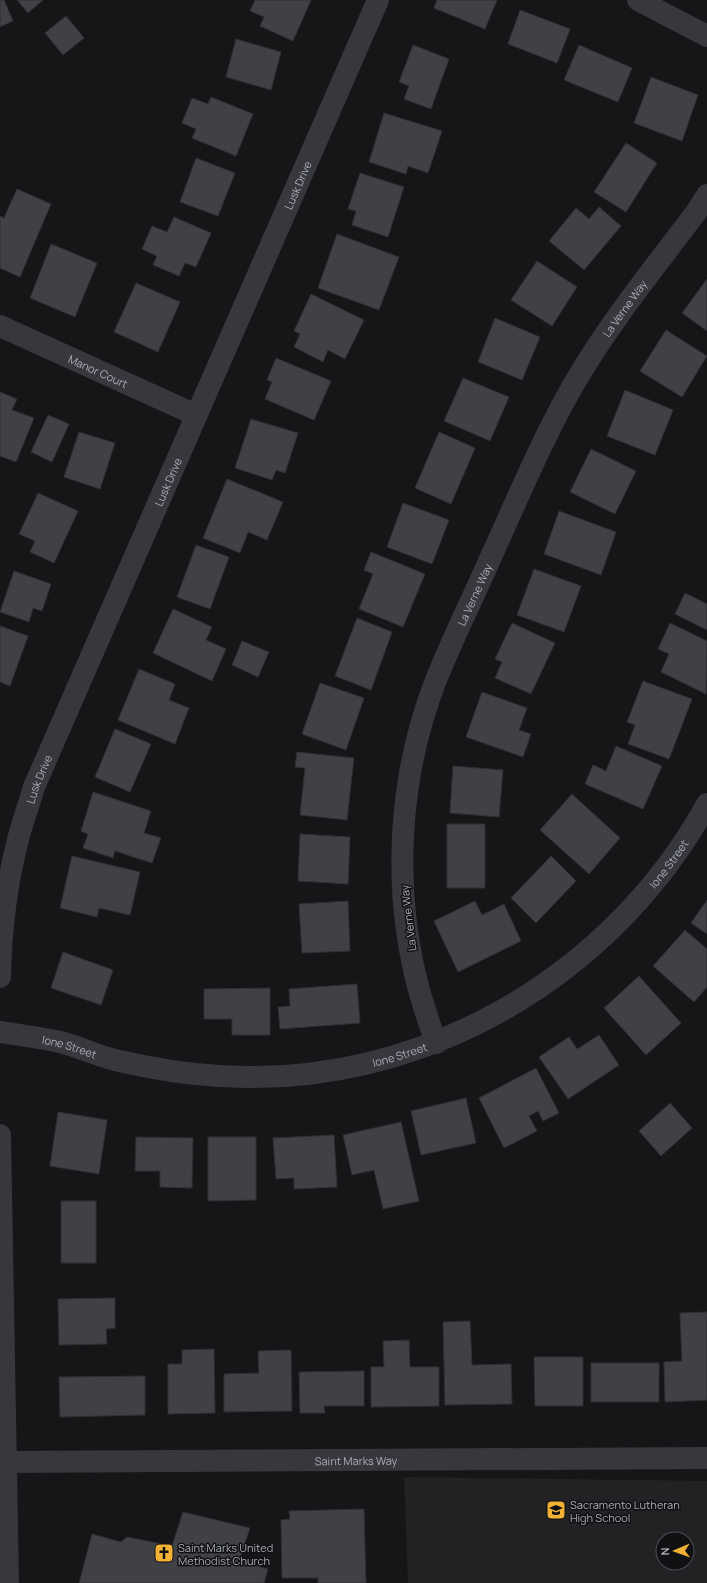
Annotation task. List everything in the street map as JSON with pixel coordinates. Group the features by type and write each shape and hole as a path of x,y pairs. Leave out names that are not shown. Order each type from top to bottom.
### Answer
{"street":[{"name":"Lusk Drive","path":"0,977 6,895 18,840 34,787 378,0"},
{"path":"638,0 707,36"},
{"name":"La Verne Way","path":"436,1042 419,990 408,939 403,886 403,834 409,782 422,724 436,681 543,442 575,382 610,326 697,211 707,195"},
{"name":"Manor Court","path":"0,326 196,415"},
{"name":"Ione Street","path":"0,1032 61,1042 113,1060 167,1071 221,1076 276,1076 330,1071 384,1059 436,1042 502,1012 548,983 591,949 630,911 666,869 696,824 707,804"},
{"path":"0,1135 8,1583"},
{"name":"Saint Marks Way","path":"6,1462 707,1458"}],"shaded area":[{"name":"Sacramento Lutheran High School","path":"404,1477 707,1481 707,1583 408,1583"}],"building":[{"path":"0,0 4,0 13,21 0,27"},
{"path":"17,0 43,0 28,13"},
{"path":"255,0 311,0 293,41 260,26 264,17 250,11"},
{"path":"437,0 497,0 485,29 434,8"},
{"path":"520,10 570,29 557,63 508,44"},
{"path":"66,16 84,38 63,55 45,33"},
{"path":"236,39 281,52 271,90 226,77"},
{"path":"413,45 449,59 431,109 404,99 409,86 399,82"},
{"path":"579,45 632,68 618,102 564,80"},
{"path":"651,77 698,95 682,141 634,123"},
{"path":"211,97 253,114 236,156 192,138 196,129 182,123 192,98 208,104"},
{"path":"384,113 442,131 428,173 408,166 406,174 369,162"},
{"path":"626,143 657,163 626,212 594,192"},
{"path":"196,158 235,173 218,216 180,202"},
{"path":"360,173 404,187 388,237 352,225 356,211 348,209"},
{"path":"17,189 51,204 20,277 0,268 0,216 4,218"},
{"path":"599,207 621,226 584,270 549,241 576,208 589,219"},
{"path":"174,217 211,233 196,267 185,263 179,276 153,265 157,256 142,249 152,226 167,232"},
{"path":"337,234 399,257 379,310 318,288"},
{"path":"51,244 97,263 75,317 30,298"},
{"path":"537,261 577,287 552,326 511,300"},
{"path":"707,279 707,331 682,313"},
{"path":"136,283 180,302 158,352 114,332"},
{"path":"311,294 364,320 345,359 328,350 323,362 294,347 300,334 294,331"},
{"path":"495,318 540,337 522,380 478,362"},
{"path":"666,330 707,356 682,397 640,371"},
{"path":"276,358 331,381 314,420 265,399 272,382 267,380"},
{"path":"463,378 509,397 490,441 444,421"},
{"path":"625,390 673,410 655,455 607,436"},
{"path":"0,392 17,399 12,410 34,418 16,462 0,456"},
{"path":"48,415 69,424 52,462 31,452"},
{"path":"251,419 298,433 285,473 276,470 272,480 235,468"},
{"path":"79,432 115,443 100,489 64,477"},
{"path":"439,432 475,448 451,504 415,488"},
{"path":"591,449 636,471 615,514 570,492"},
{"path":"227,479 283,502 267,540 248,532 240,553 203,538"},
{"path":"38,493 78,511 54,563 30,552 35,541 19,534"},
{"path":"403,503 449,520 432,564 387,547"},
{"path":"559,511 616,532 601,575 544,554"},
{"path":"196,545 229,557 210,609 177,597"},
{"path":"371,552 425,574 403,627 359,609 373,574 364,570"},
{"path":"534,569 581,586 564,632 517,615"},
{"path":"14,571 51,584 42,611 33,608 29,622 0,612"},
{"path":"685,593 707,604 707,630 675,614"},
{"path":"173,609 212,627 206,640 226,649 212,681 153,653"},
{"path":"357,618 392,632 371,690 335,676"},
{"path":"512,623 555,643 531,694 495,678 502,662 495,659"},
{"path":"670,623 707,641 706,694 661,672 669,654 658,649"},
{"path":"0,626 28,636 10,686 0,682"},
{"path":"242,641 269,652 258,677 232,665"},
{"path":"139,669 175,684 169,700 189,708 175,744 118,720"},
{"path":"643,681 692,699 669,759 628,744 635,725 627,722"},
{"path":"320,683 364,698 346,750 302,734"},
{"path":"482,692 527,708 519,730 531,734 523,757 466,737"},
{"path":"115,729 151,744 130,792 95,777"},
{"path":"616,746 662,766 643,809 585,784 593,765 606,771"},
{"path":"297,752 354,758 347,820 300,815 305,768 295,767"},
{"path":"453,766 503,770 499,817 450,813"},
{"path":"93,792 151,811 144,833 161,838 152,863 115,851 113,858 83,848 88,834 81,831"},
{"path":"572,794 620,838 589,874 540,830"},
{"path":"447,824 485,824 485,888 447,888"},
{"path":"300,834 350,837 348,884 298,881"},
{"path":"72,856 140,872 130,915 99,908 97,917 60,908"},
{"path":"551,856 576,881 536,923 511,898"},
{"path":"707,900 707,934 691,923"},
{"path":"348,901 350,951 302,953 299,904"},
{"path":"475,901 482,915 504,904 521,941 458,972 434,921"},
{"path":"685,930 707,949 707,987 694,1002 653,966"},
{"path":"63,952 113,970 101,1005 51,988"},
{"path":"639,976 681,1023 646,1055 604,1008"},
{"path":"357,984 360,1023 280,1029 278,1007 290,1006 289,989"},
{"path":"270,988 270,1035 232,1035 232,1019 204,1019 204,989"},
{"path":"599,1035 619,1065 568,1099 539,1057 569,1037 577,1049"},
{"path":"536,1068 559,1113 543,1121 538,1111 529,1116 537,1131 504,1148 479,1098"},
{"path":"466,1098 476,1143 421,1155 411,1111"},
{"path":"670,1103 692,1128 661,1156 639,1131"},
{"path":"58,1112 107,1120 99,1174 50,1166"},
{"path":"401,1122 419,1201 383,1209 374,1170 352,1175 343,1135"},
{"path":"334,1135 337,1187 294,1189 294,1178 276,1179 273,1138"},
{"path":"136,1137 193,1138 192,1188 160,1187 160,1171 135,1171"},
{"path":"208,1137 256,1137 256,1200 208,1201"},
{"path":"61,1201 96,1201 96,1263 61,1263"},
{"path":"115,1298 115,1328 106,1329 107,1344 59,1345 58,1299"},
{"path":"707,1312 707,1400 665,1402 664,1362 682,1361 680,1313"},
{"path":"470,1321 472,1365 511,1364 512,1404 445,1405 443,1322"},
{"path":"409,1340 410,1367 439,1367 439,1406 371,1407 371,1367 384,1367 383,1341"},
{"path":"214,1349 215,1413 168,1414 168,1364 182,1364 182,1350"},
{"path":"291,1350 292,1411 224,1412 224,1374 259,1373 258,1351"},
{"path":"534,1357 583,1357 583,1406 535,1406"},
{"path":"591,1363 659,1363 659,1402 591,1402"},
{"path":"364,1371 364,1406 324,1406 325,1413 300,1413 299,1372"},
{"path":"145,1376 145,1415 60,1417 59,1377"},
{"path":"364,1509 366,1583 318,1583 318,1578 282,1578 281,1520 290,1519 289,1511"},
{"name":"Saint Marks United Methodist Church","path":"183,1512 250,1528 239,1561 268,1569 264,1583 79,1583 92,1534 121,1542 127,1537 172,1546"}],"place":[{"name":"Sacramento Lutheran High School","path":"556,1510"},
{"name":"Saint Marks United Methodist Church","path":"164,1553"}]}
